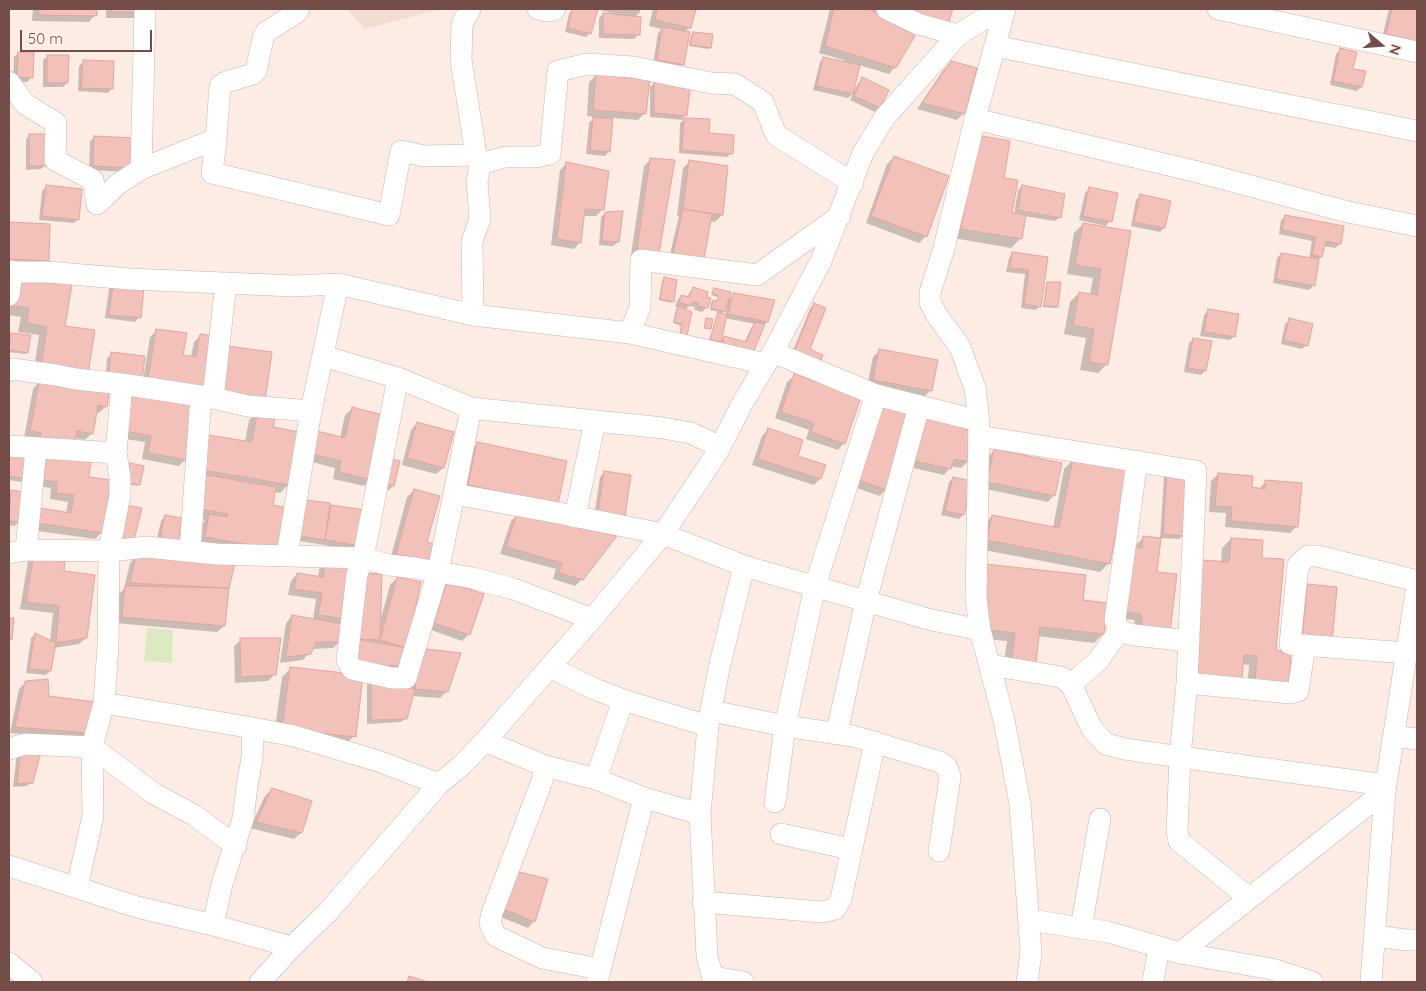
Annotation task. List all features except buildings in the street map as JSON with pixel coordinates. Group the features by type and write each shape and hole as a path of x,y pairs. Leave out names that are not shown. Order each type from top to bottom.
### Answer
{"street":[{"path":"141,169 145,9"},
{"path":"299,9 296,13 266,32 256,71 253,74 226,82 220,86 212,173 389,215 401,151 424,156 476,155 461,60 462,24 470,9"},
{"path":"538,9 546,11 555,9"},
{"path":"887,9 918,24 958,35"},
{"path":"1218,9 1417,52"},
{"path":"260,982 328,912 439,784 462,765 485,741 550,668 663,534 720,447 821,261 853,183 863,153 885,117 958,35 982,20 1005,11"},
{"path":"1005,11 975,119 943,252 930,292 930,302 936,314 960,347 975,388 979,428 976,598 980,630 1004,720 1020,804 1030,920 1031,952 1027,982"},
{"path":"995,46 1417,131"},
{"path":"472,315 472,241 480,218 476,182 480,164 505,157 536,157 550,154 558,71 587,64 633,67 710,83 735,84 763,102 776,135 853,183"},
{"path":"9,82 25,104 56,123 55,160 94,180 97,204 118,184 141,169 216,139"},
{"path":"975,119 1198,172 1348,212 1417,226"},
{"path":"630,333 640,307 641,260 757,275 840,216"},
{"path":"9,295 10,271 48,272 130,279 294,286 338,284 472,315 630,333 769,358 876,395 919,406 979,428 1137,461 1196,471 1187,683 1180,757 1177,832 1179,841 1249,898"},
{"path":"190,551 207,397 226,283"},
{"path":"287,555 311,411 338,284"},
{"path":"323,356 398,378 471,408 663,428 691,434 720,447"},
{"path":"9,371 12,369 56,374 76,379 207,397 248,406 311,411"},
{"path":"398,378 363,558 357,574 347,660 352,669 392,678 406,678 438,572 471,408"},
{"path":"77,888 93,816 92,747 104,702 108,647 109,551 120,495 120,477 116,453 122,384"},
{"path":"775,802 785,726 815,586 876,395"},
{"path":"837,732 866,601 919,406"},
{"path":"575,517 595,421"},
{"path":"9,446 116,453"},
{"path":"36,449 17,552 109,551 147,547 247,555 363,558 389,565 473,578 514,589 592,619"},
{"path":"1119,631 1115,620 1137,461"},
{"path":"454,494 663,534 744,566 928,619 980,630"},
{"path":"1407,653 1290,644 1298,565 1308,556 1318,556 1417,581"},
{"path":"743,982 714,980 707,956 700,814 710,718 719,668 744,566"},
{"path":"1371,982 1385,788 1417,586"},
{"path":"1119,631 1134,635 1189,641"},
{"path":"1071,684 1098,661 1119,631"},
{"path":"1187,683 1290,693 1298,691 1305,645"},
{"path":"990,665 1061,677 1071,684 1092,729 1106,744 1125,749 1385,788"},
{"path":"550,668 623,700 710,718 837,732 940,762 947,766 950,777 939,851"},
{"path":"596,778 623,700"},
{"path":"104,702 294,736 378,761 439,784"},
{"path":"213,925 222,884 236,846 243,819 252,758 253,728"},
{"path":"1394,736 1417,739"},
{"path":"485,741 545,766 596,778 644,798 700,814"},
{"path":"703,902 822,912 835,909 841,898 875,742"},
{"path":"9,749 25,744 92,747 153,794 194,815 236,846"},
{"path":"545,766 542,782 492,913 490,924 496,936 542,958 598,976 644,798"},
{"path":"1180,952 1385,788"},
{"path":"1081,928 1100,819"},
{"path":"781,834 851,849"},
{"path":"9,866 137,907 213,925 292,947"},
{"path":"1030,920 1108,932 1180,952 1272,969 1312,982"},
{"path":"1374,936 1417,940"},
{"path":"1152,982 1160,947"},
{"path":"9,963 32,982"}],"shaded area":[{"path":"347,9 441,9 365,29"}],"green space":[{"path":"147,628 173,630 172,663 144,661"}]}
